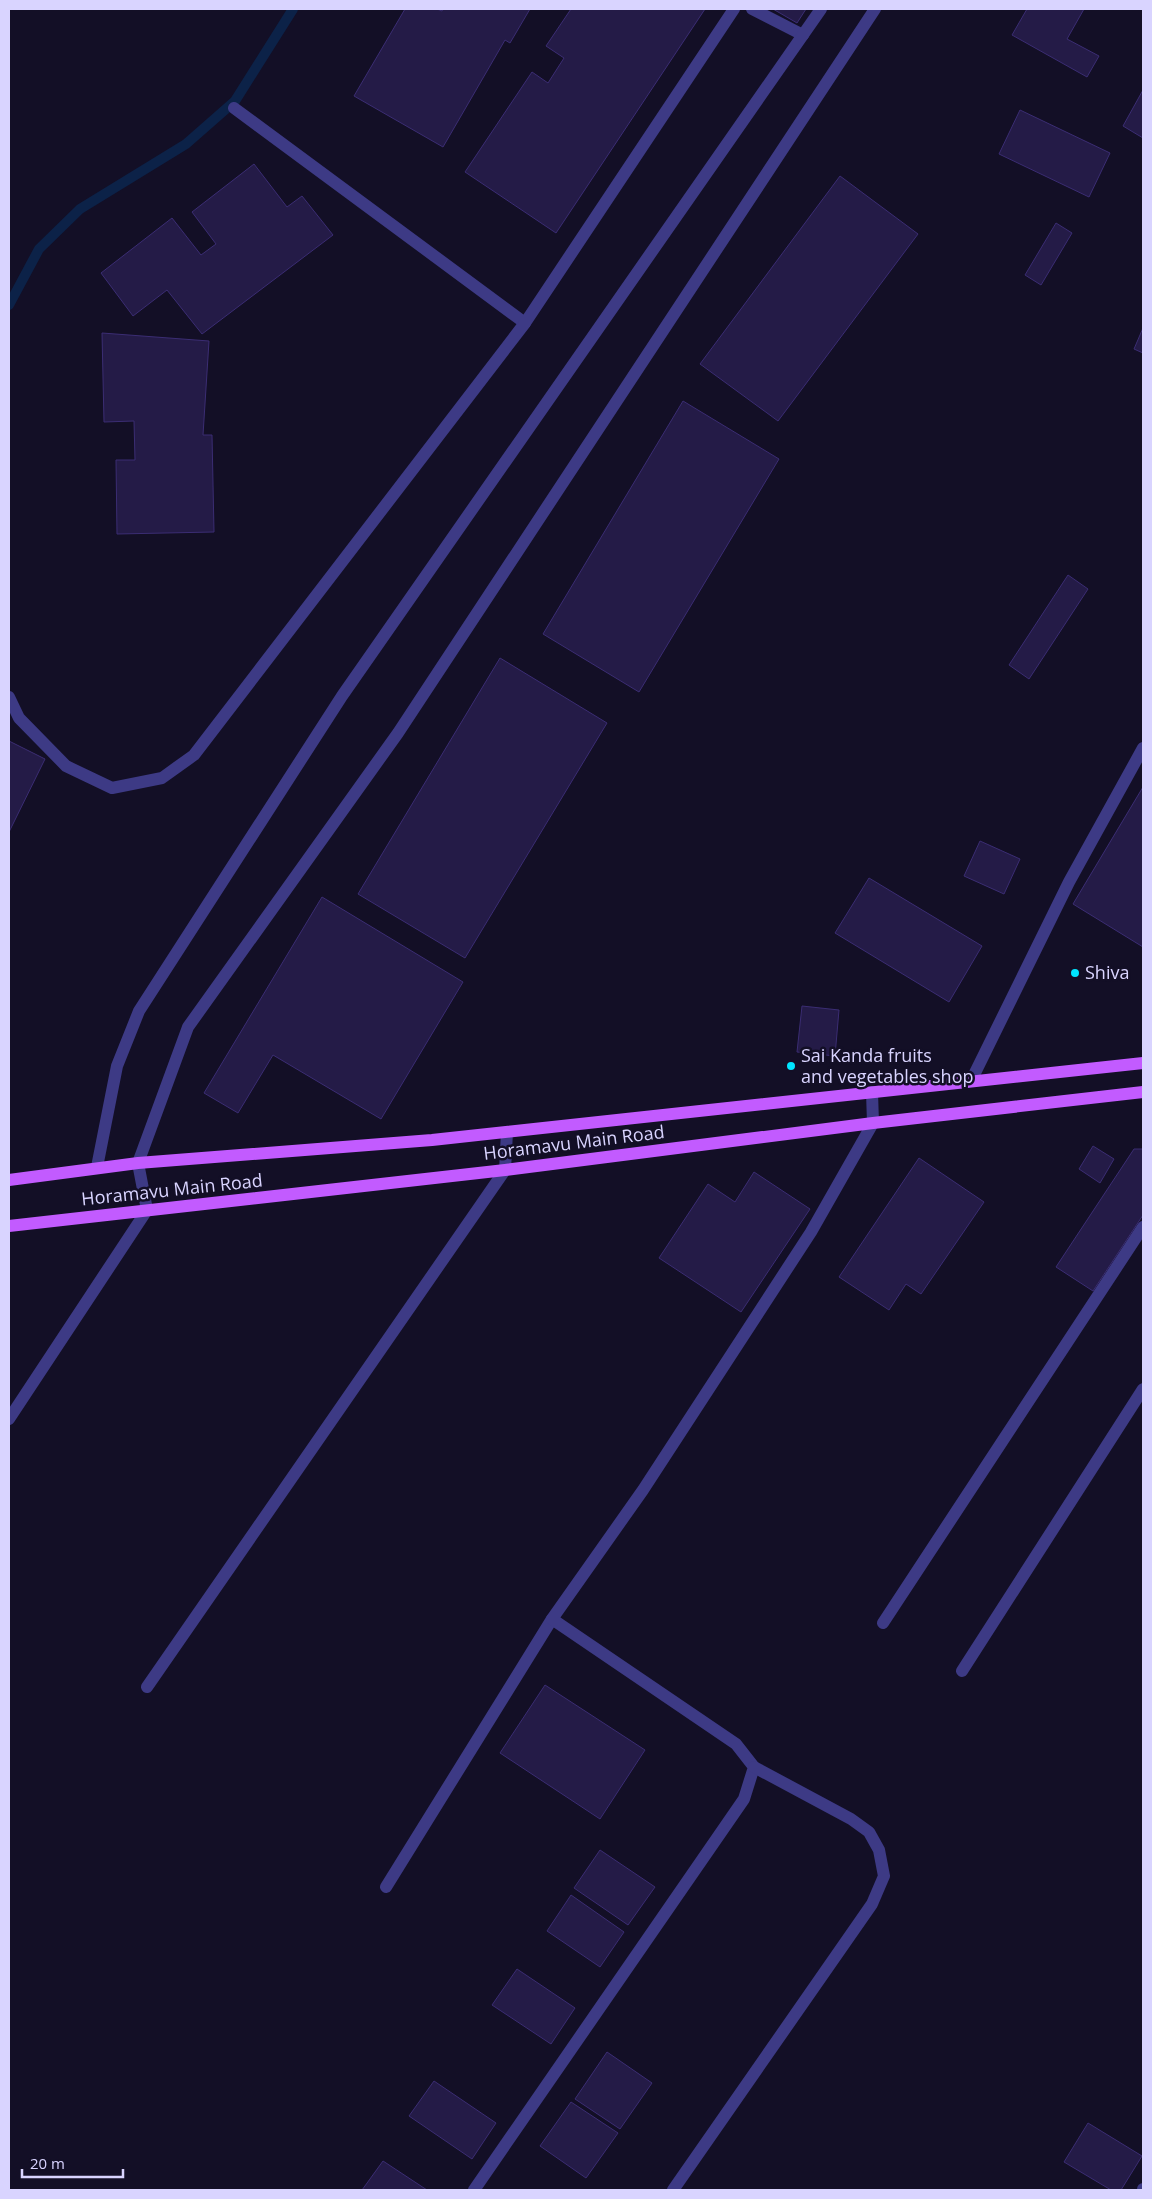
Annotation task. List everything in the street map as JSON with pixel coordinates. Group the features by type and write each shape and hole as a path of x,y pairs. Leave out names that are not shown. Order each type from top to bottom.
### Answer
{"main road":[{"name":"Horamavu Main Road","path":"9,1180 97,1167 432,1140 971,1080 1143,1063"},
{"name":"Horamavu Main Road","path":"9,1226 505,1170 1143,1092"}],"street":[{"path":"9,697 20,718 66,766 112,788 162,778 186,761 200,747 526,323 734,9"},
{"path":"752,9 803,35"},
{"path":"97,1167 117,1066 139,1011 342,696 821,9"},
{"path":"9,1419 147,1210 138,1163 188,1027 398,733 875,9"},
{"path":"234,108 526,323"},
{"path":"971,1080 1069,882 1143,748"},
{"path":"386,1887 552,1619 643,1490 811,1232 873,1124 872,1092"},
{"path":"147,1687 505,1170 507,1132"},
{"path":"883,1623 1143,1227"},
{"path":"962,1671 1143,1388"},
{"path":"552,1619 736,1744 754,1767 851,1818 868,1832 879,1850 884,1876 872,1904 673,2190"},
{"path":"474,2190 744,1799 754,1767"}],"building":[{"path":"405,9 437,9 442,11 443,9 530,9 510,43 505,40 443,147 354,96"},
{"path":"571,9 705,9 556,233 465,172 532,72 548,83 564,58 546,46"},
{"path":"773,9 806,9 797,23"},
{"path":"1027,9 1084,9 1067,39 1099,56 1087,77 1012,35"},
{"path":"1143,90 1143,138 1123,126"},
{"path":"1020,110 1110,153 1089,197 999,154"},
{"path":"254,164 287,207 302,196 333,235 202,334 167,290 133,316 101,273 172,218 201,255 216,244 192,212"},
{"path":"840,176 918,234 778,421 700,364"},
{"path":"1056,223 1072,233 1041,285 1025,275"},
{"path":"1143,328 1143,353 1134,349"},
{"path":"102,333 209,341 203,435 212,435 214,532 117,534 116,460 135,460 134,421 104,422"},
{"path":"683,401 779,459 639,692 543,634"},
{"path":"1068,575 1088,589 1029,679 1009,665"},
{"path":"500,658 607,723 465,958 358,894"},
{"path":"9,741 45,759 9,832"},
{"path":"1143,787 1143,947 1073,904"},
{"path":"980,841 1020,859 1004,894 964,876"},
{"path":"869,878 982,946 949,1002 835,933"},
{"path":"322,897 463,982 381,1119 273,1055 238,1113 204,1093"},
{"path":"802,1006 839,1010 835,1056 797,1052"},
{"path":"1093,1146 1114,1159 1100,1183 1079,1169"},
{"path":"1134,1149 1143,1149 1143,1215 1093,1291 1056,1267"},
{"path":"919,1158 984,1202 921,1294 906,1284 889,1310 839,1277"},
{"path":"754,1172 810,1209 741,1312 659,1258 708,1184 735,1202"},
{"path":"545,1685 645,1750 600,1819 500,1753"},
{"path":"600,1850 655,1887 628,1925 574,1888"},
{"path":"571,1895 624,1932 600,1967 547,1931"},
{"path":"517,1969 575,2008 551,2044 492,2005"},
{"path":"607,2052 652,2083 620,2129 575,2099"},
{"path":"434,2081 496,2123 472,2159 409,2116"},
{"path":"571,2102 618,2133 586,2178 540,2146"},
{"path":"1088,2123 1142,2156 1121,2190 1111,2190 1064,2162"},
{"path":"383,2161 427,2190 362,2190"}],"waterway":[{"path":"9,305 39,249 80,209 186,144 235,101 293,9"}],"place":[{"name":"Shiva","path":"1075,973"},
{"name":"Sai Kanda fruits and vegetables shop","path":"791,1066"}]}
